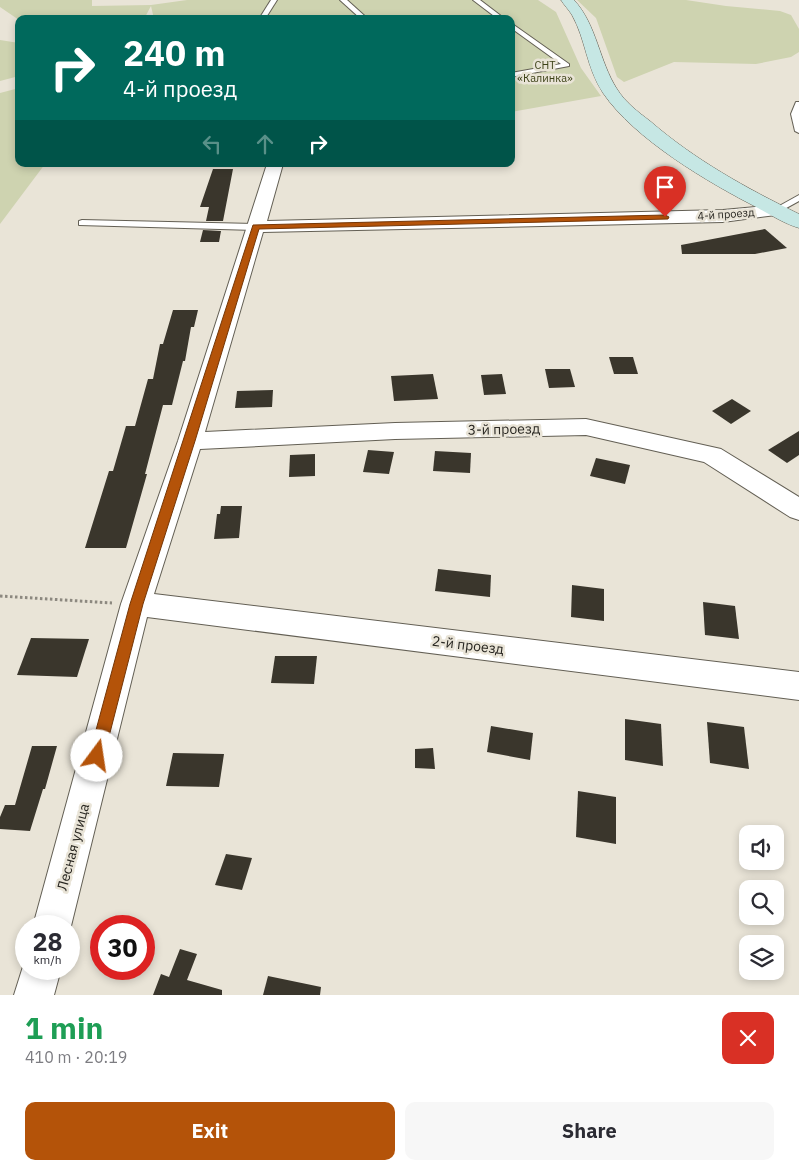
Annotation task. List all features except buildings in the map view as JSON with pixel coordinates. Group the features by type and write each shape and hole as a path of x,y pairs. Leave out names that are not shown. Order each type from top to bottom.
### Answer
{"street":[{"path":"567,0 580,16 598,69 605,82 623,106 648,130 690,163 799,222"},
{"name":"Лесная улица","path":"55,915 136,604 190,441 274,167"},
{"name":"4-й проезд","path":"255,227 723,216 776,210"},
{"name":"3-й проезд","path":"190,441 395,431 586,427 712,455 799,510"},
{"name":"2-й проезд","path":"136,604 799,686"},
{"path":"34,995 38,980"}],"lane":[{"path":"265,15 274,0"},
{"path":"343,0 361,15"},
{"path":"476,0 497,15"},
{"path":"515,28 568,65 515,74"},
{"path":"799,104 795,114 799,131"},
{"path":"776,210 799,198"},
{"path":"82,222 255,227"}],"path":[{"path":"0,596 136,604"}],"green space":[{"name":"СНТ «Калинка»","path":"0,0 92,0 92,6 151,5 187,0 538,0 556,12 581,68 601,96 515,111 515,15 153,15 151,6 146,15 15,15 15,17 0,7"},
{"path":"577,0 686,0 780,11 791,15 799,29 799,52 791,57 756,64 674,62 624,82 617,77 596,18"},
{"path":"0,40 15,42 15,77 0,81"},
{"path":"15,89 15,167 43,167 0,224 0,93"}],"route":[{"path":"97,756 136,604 190,441 255,227 665,217"}]}
